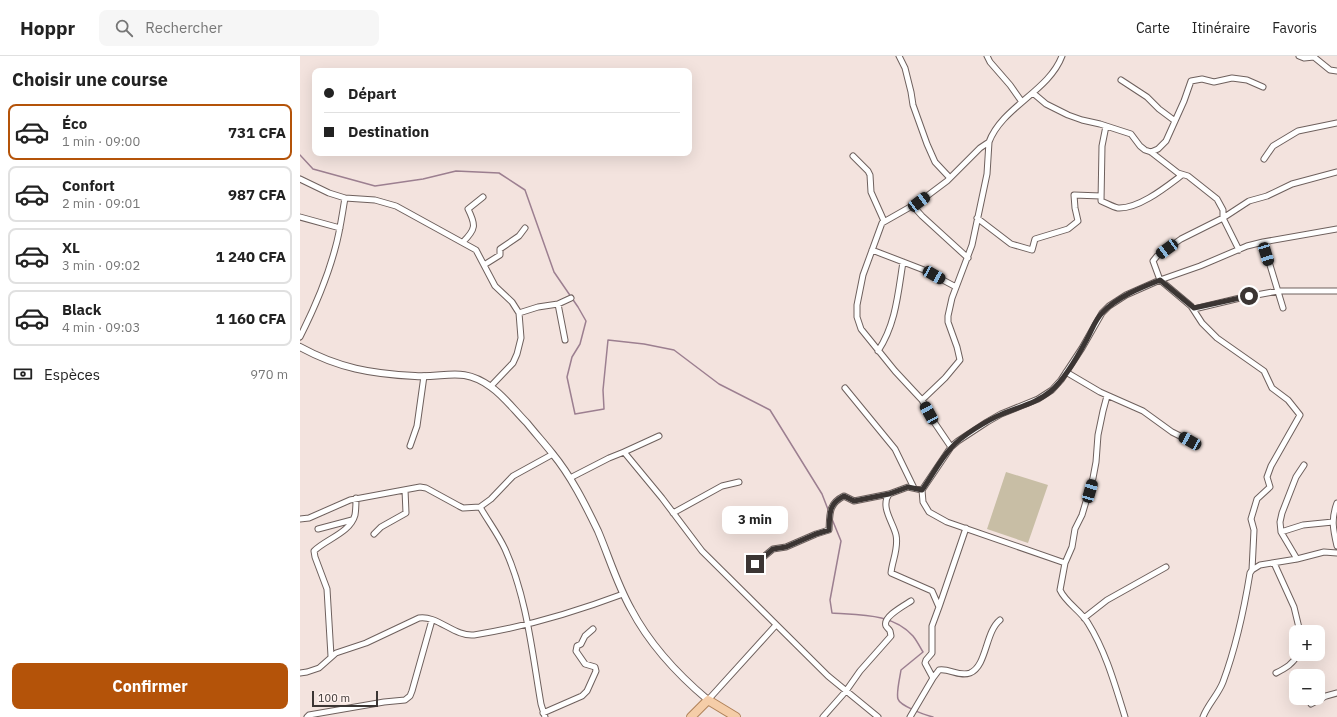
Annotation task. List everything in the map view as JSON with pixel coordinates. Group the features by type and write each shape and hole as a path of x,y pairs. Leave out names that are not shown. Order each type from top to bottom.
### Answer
{"main road":[{"path":"691,717 708,700 736,717"}],"street":[{"path":"899,56 905,68 913,105 927,144 935,162 950,178"},
{"path":"987,56 990,62 1022,102"},
{"path":"951,448 922,400 861,329 857,317 862,275 880,226 884,221 913,206 950,178 980,148 989,142 1002,121 1033,93 1055,70 1059,65 1062,56"},
{"path":"1299,56 1304,58 1314,57 1330,70 1337,71"},
{"path":"1151,152 1158,149 1165,143 1191,81 1202,79 1214,82 1232,78 1247,80 1263,86"},
{"path":"1121,80 1147,97 1159,109 1175,121"},
{"path":"1033,93 1046,104 1063,113 1131,134 1142,148 1151,152 1165,164 1182,175 1188,176 1218,199 1223,210 1223,218 1239,250"},
{"path":"1264,159 1273,146 1298,131 1337,123"},
{"path":"1106,126 1102,146 1101,201 1118,208 1132,206 1158,194 1182,175"},
{"path":"922,400 945,378 960,360 948,319 952,298 968,258 987,174 989,142"},
{"path":"853,156 870,175 871,192 884,221"},
{"path":"1204,717 1206,710 1222,684 1232,657 1250,573 1252,570 1254,530 1251,519 1257,500 1270,487 1267,477 1271,466 1300,415 1288,400 1272,388 1264,371 1217,338 1202,323 1194,308 1160,280 1153,262 1154,259 1181,239 1223,218 1252,199 1267,196 1292,184 1337,172"},
{"path":"300,179 329,193 345,198 375,200 396,206 476,250 495,286 512,302 519,313 521,338 517,354 513,363 491,386"},
{"path":"977,218 1011,244 1032,250 1035,239 1068,229 1078,220 1074,195 1101,196"},
{"path":"463,242 471,234 474,227 473,219 468,209 483,197"},
{"path":"300,337 330,264 340,228 345,198"},
{"path":"913,206 968,258"},
{"path":"300,218 340,228"},
{"path":"484,265 500,255 500,249 519,236 525,228"},
{"path":"1065,563 947,522 929,512 922,502 922,490 951,448 958,441 987,422 1046,395 1052,390 1082,348 1102,313 1109,306 1126,295 1160,280 1263,242 1337,229"},
{"path":"1263,242 1283,308"},
{"path":"872,250 924,270 956,287"},
{"path":"878,350 886,339 895,315 903,262"},
{"path":"1194,308 1240,298 1278,292 1337,291"},
{"path":"519,313 538,307 558,304 571,298"},
{"path":"558,304 565,340"},
{"path":"300,347 332,362 365,372 424,376 456,373 465,374 491,386 510,405 553,454 570,478 597,530 623,594 639,623 654,645 689,684 708,700 776,625"},
{"path":"1066,372 1084,384 1107,396 1143,411 1172,432 1196,444"},
{"path":"410,446 417,426 424,376"},
{"path":"845,388 895,449 914,488"},
{"path":"1107,396 1098,434 1093,478 1082,515 1074,529 1072,547 1065,563 1060,590 1084,618 1096,638 1105,657 1125,717"},
{"path":"570,478 609,458 659,436"},
{"path":"624,452 699,547 828,676 878,717"},
{"path":"300,519 309,518 356,498 420,487 426,488 463,508 480,507 491,499 513,476 553,454"},
{"path":"1297,558 1281,532 1280,522 1296,477 1304,465"},
{"path":"673,513 722,486 739,482"},
{"path":"755,564 773,549 786,547 829,530 830,510 836,500 844,496 854,501 889,494 903,488 922,490"},
{"path":"374,534 381,527 406,513 405,490"},
{"path":"889,494 887,497 887,512 897,538 896,553 891,573 932,592 939,607"},
{"path":"331,656 327,589 314,551 344,530 352,520 355,515 356,498"},
{"path":"1337,502 1333,522 1337,546"},
{"path":"480,507 498,537 518,583 528,624 544,715 582,696 587,691 596,671 595,667 585,664 576,651 577,646 581,644 585,636 593,629"},
{"path":"318,529 352,520"},
{"path":"1281,532 1303,525 1333,522"},
{"path":"933,678 925,663 932,653 932,626 966,528"},
{"path":"1252,570 1260,565 1324,552 1337,553"},
{"path":"1274,563 1294,607 1298,625"},
{"path":"1084,618 1107,600 1166,567"},
{"path":"300,673 319,668 336,653 366,644 419,618 432,620 470,636 496,632 528,624 574,611 623,594"},
{"path":"823,717 846,691 860,670 890,636 890,631 886,626 889,616 911,601"},
{"path":"307,717 309,715 376,703 408,699 412,691 432,620"},
{"path":"910,717 940,669 958,674 969,673 974,670 981,661 993,628 1000,620"},
{"path":"1276,673 1291,664 1293,661"},
{"path":"1325,697 1337,693"}],"shaded area":[{"path":"1006,472 1048,485 1028,543 987,529"}],"waterway":[{"path":"300,155 313,169 375,186 423,179 456,171 499,173 525,190 554,272 586,321 580,344 572,357 567,377 575,414 604,409 603,390 608,340 644,344 674,350 719,384 770,410 822,494 829,512"},
{"path":"832,519 841,541 830,600 832,613 864,615 886,619 905,628 913,636 923,652 901,670 898,699 908,707 933,717"}],"route":[{"path":"755,564 773,549 786,547 829,530 830,510 836,500 844,496 854,501 889,494 908,487 922,490 951,448 958,441 1001,414 1038,399 1052,390 1061,380 1082,348 1102,313 1109,306 1135,290 1160,280 1194,308 1249,296"}]}
